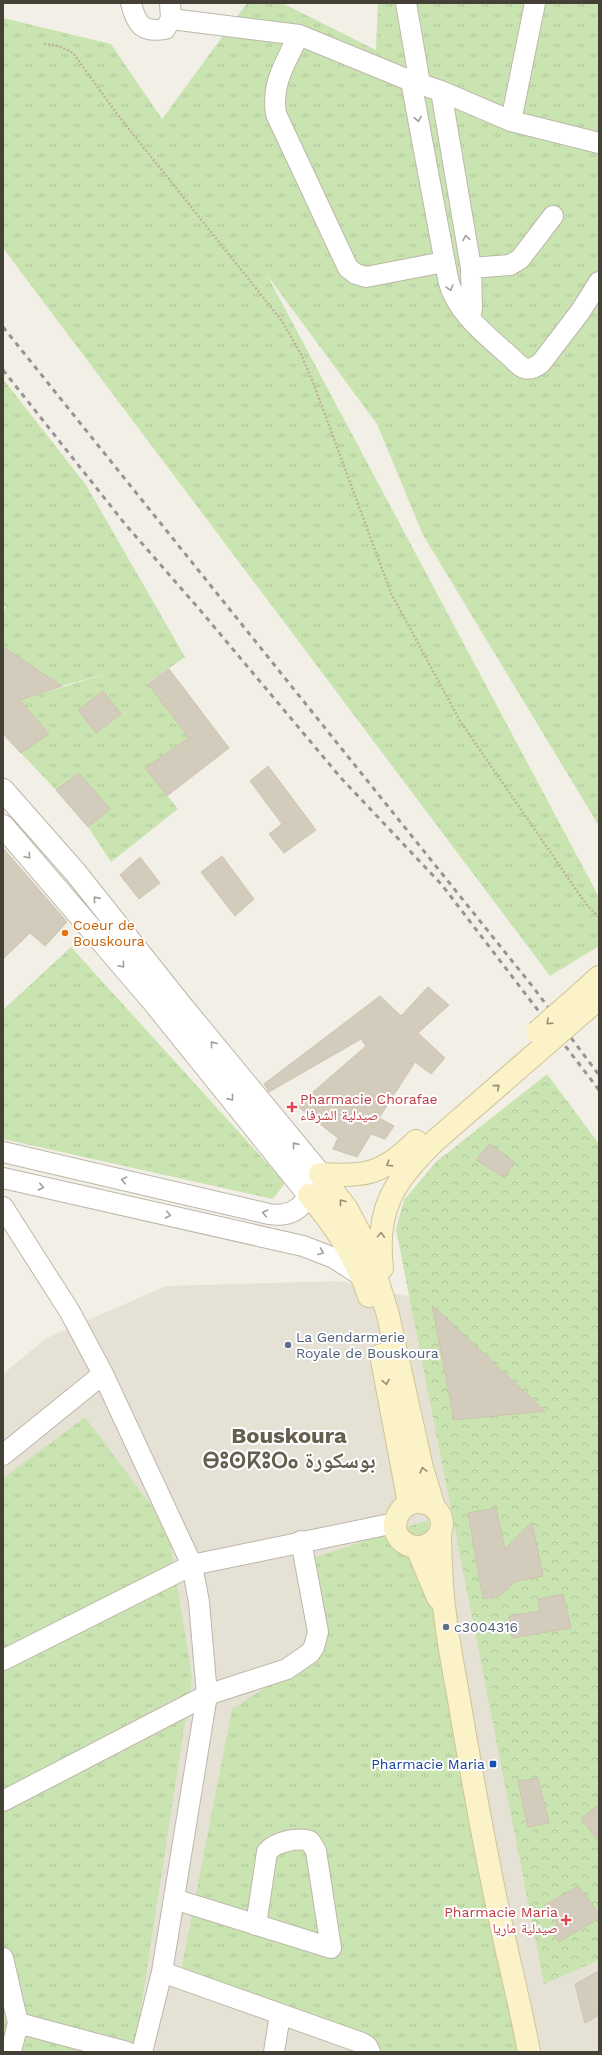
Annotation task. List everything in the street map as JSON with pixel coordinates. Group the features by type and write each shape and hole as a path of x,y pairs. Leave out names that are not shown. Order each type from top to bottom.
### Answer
{"main road":[{"path":"320,1174 358,1174 385,1167 432,1135 588,1001 599,977"},
{"path":"388,1315 380,1247 386,1208 400,1178 432,1135"},
{"path":"320,1174 347,1209 362,1235 376,1272 388,1315 420,1460 434,1507 441,1519 440,1533 444,1613 470,1766 498,1909 529,2052"},
{"path":"309,1195 344,1242 362,1276 375,1321 409,1503"},
{"path":"434,1507 422,1502 409,1503 402,1508 397,1515 395,1523 396,1532 401,1540 408,1545 417,1548 431,1544 440,1533"},
{"path":"417,1548 444,1613"}],"street":[{"path":"131,3 134,15 140,26 153,31 165,29 171,11 299,35 441,91 511,121 599,143"},
{"path":"406,3 415,82 444,262 454,297 470,318 522,368 529,369 536,368 576,317 599,282"},
{"path":"511,121 535,3"},
{"path":"299,35 276,86 274,100 276,114 348,268 356,274 366,277 444,262"},
{"path":"441,91 471,268 472,308 470,318"},
{"path":"471,268 510,265 520,259 553,216"},
{"path":"3,790 76,873 185,1010 320,1174"},
{"path":"3,826 152,1000 309,1195 304,1203 289,1214 269,1214 3,1152"},
{"path":"3,1178 290,1243 319,1251 334,1258 362,1276"},
{"path":"3,1207 70,1312 103,1374 192,1565 199,1602 207,1695 162,1972 142,2052"},
{"path":"289,1214 290,1243"},
{"path":"3,1454 103,1374"},
{"path":"3,1660 192,1565 301,1541 395,1523"},
{"path":"3,1801 207,1695 287,1668 305,1657 314,1647 318,1632 301,1541"},
{"path":"174,1899 256,1925 331,1948 316,1851 310,1841 301,1840 275,1844 267,1852 256,1925"},
{"path":"3,1958 18,2023 11,2052"},
{"path":"162,1972 362,2043 367,2046 370,2052"},
{"path":"274,2052 280,2015"},
{"path":"18,2023 128,2052"}],"path":[{"path":"44,44 59,46 73,53 117,114 282,321 300,352 314,385 391,593 460,722 586,904 599,918"}],"shaded area":[{"path":"339,1281 470,1310 599,1879 599,2052 134,2052 156,1900 85,1417 3,1478 3,1374 45,1339 166,1286"}],"green space":[{"path":"247,3 282,3 376,50 378,3 599,3 599,826 423,535 377,424 267,275 599,897 599,946 550,976 3,248 3,18 111,44 162,119"},
{"path":"3,379 86,485 185,657 148,683 189,738 145,768 178,809 111,862 88,827 109,809 79,773 56,790 21,753 49,734 20,700 112,672 62,686 3,647 3,612 6,607 3,606"},
{"path":"71,947 285,1183 273,1199 3,1139 3,1010"},
{"path":"547,1074 599,1144 599,1960 544,1984 396,1229 404,1200 436,1162"},
{"path":"85,1417 168,1528 192,1677 134,2052 3,2052 3,1478"},
{"path":"428,1520 535,2052 362,2052 178,1986 232,1709 319,1653 304,1561"}],"building":[{"path":"3,647 62,686 20,700 49,734 21,753 3,734"},
{"path":"169,669 229,748 167,796 145,768 189,738 148,684"},
{"path":"103,691 121,714 96,733 78,710"},
{"path":"268,766 316,830 284,853 269,834 282,824 250,781"},
{"path":"79,773 110,809 88,827 56,790"},
{"path":"3,848 67,922 45,946 30,933 3,959"},
{"path":"222,856 254,899 235,916 201,872"},
{"path":"140,857 160,883 139,899 120,875"},
{"path":"428,987 449,1005 418,1033 445,1058 431,1074 415,1062 379,1118 394,1126 385,1139 371,1134 357,1157 333,1149 338,1138 297,1106 366,1046 361,1039 269,1092 264,1084 380,996 401,1016"},
{"path":"489,1144 514,1162 505,1178 476,1160"},
{"path":"432,1305 545,1411 454,1420"},
{"path":"496,1508 505,1549 532,1522 543,1576 514,1582 500,1596 483,1599 468,1513"},
{"path":"563,1594 571,1628 512,1638 509,1616 540,1611 538,1599"},
{"path":"538,1778 549,1823 528,1827 518,1781"},
{"path":"599,1804 599,1842 581,1819"},
{"path":"578,1886 599,1914 599,1918 559,1942 550,1929 557,1924 545,1905"},
{"path":"599,1971 599,2015 585,2023 575,1984"}],"railway":[{"path":"3,327 533,987 599,1075"},
{"path":"3,370 125,524 200,610 341,778 442,885 599,1090"}],"place":[{"name":"Coeur de Bouskoura","path":"65,933"},
{"name":"Pharmacie Chorafae صيدلية الشرفاء","path":"292,1107"},
{"name":"La Gendarmerie Royale de Bouskoura","path":"288,1345"},
{"name":"c3004316","path":"446,1627"},
{"name":"Pharmacie Maria","path":"493,1764"},
{"name":"Pharmacie Maria صيدلية ماريا","path":"566,1920"}],"district":[{"name":"Bouskoura ⴱⵓⵙⴽⵓⵔⴰ بوسكورة","path":"289,1448"}]}
